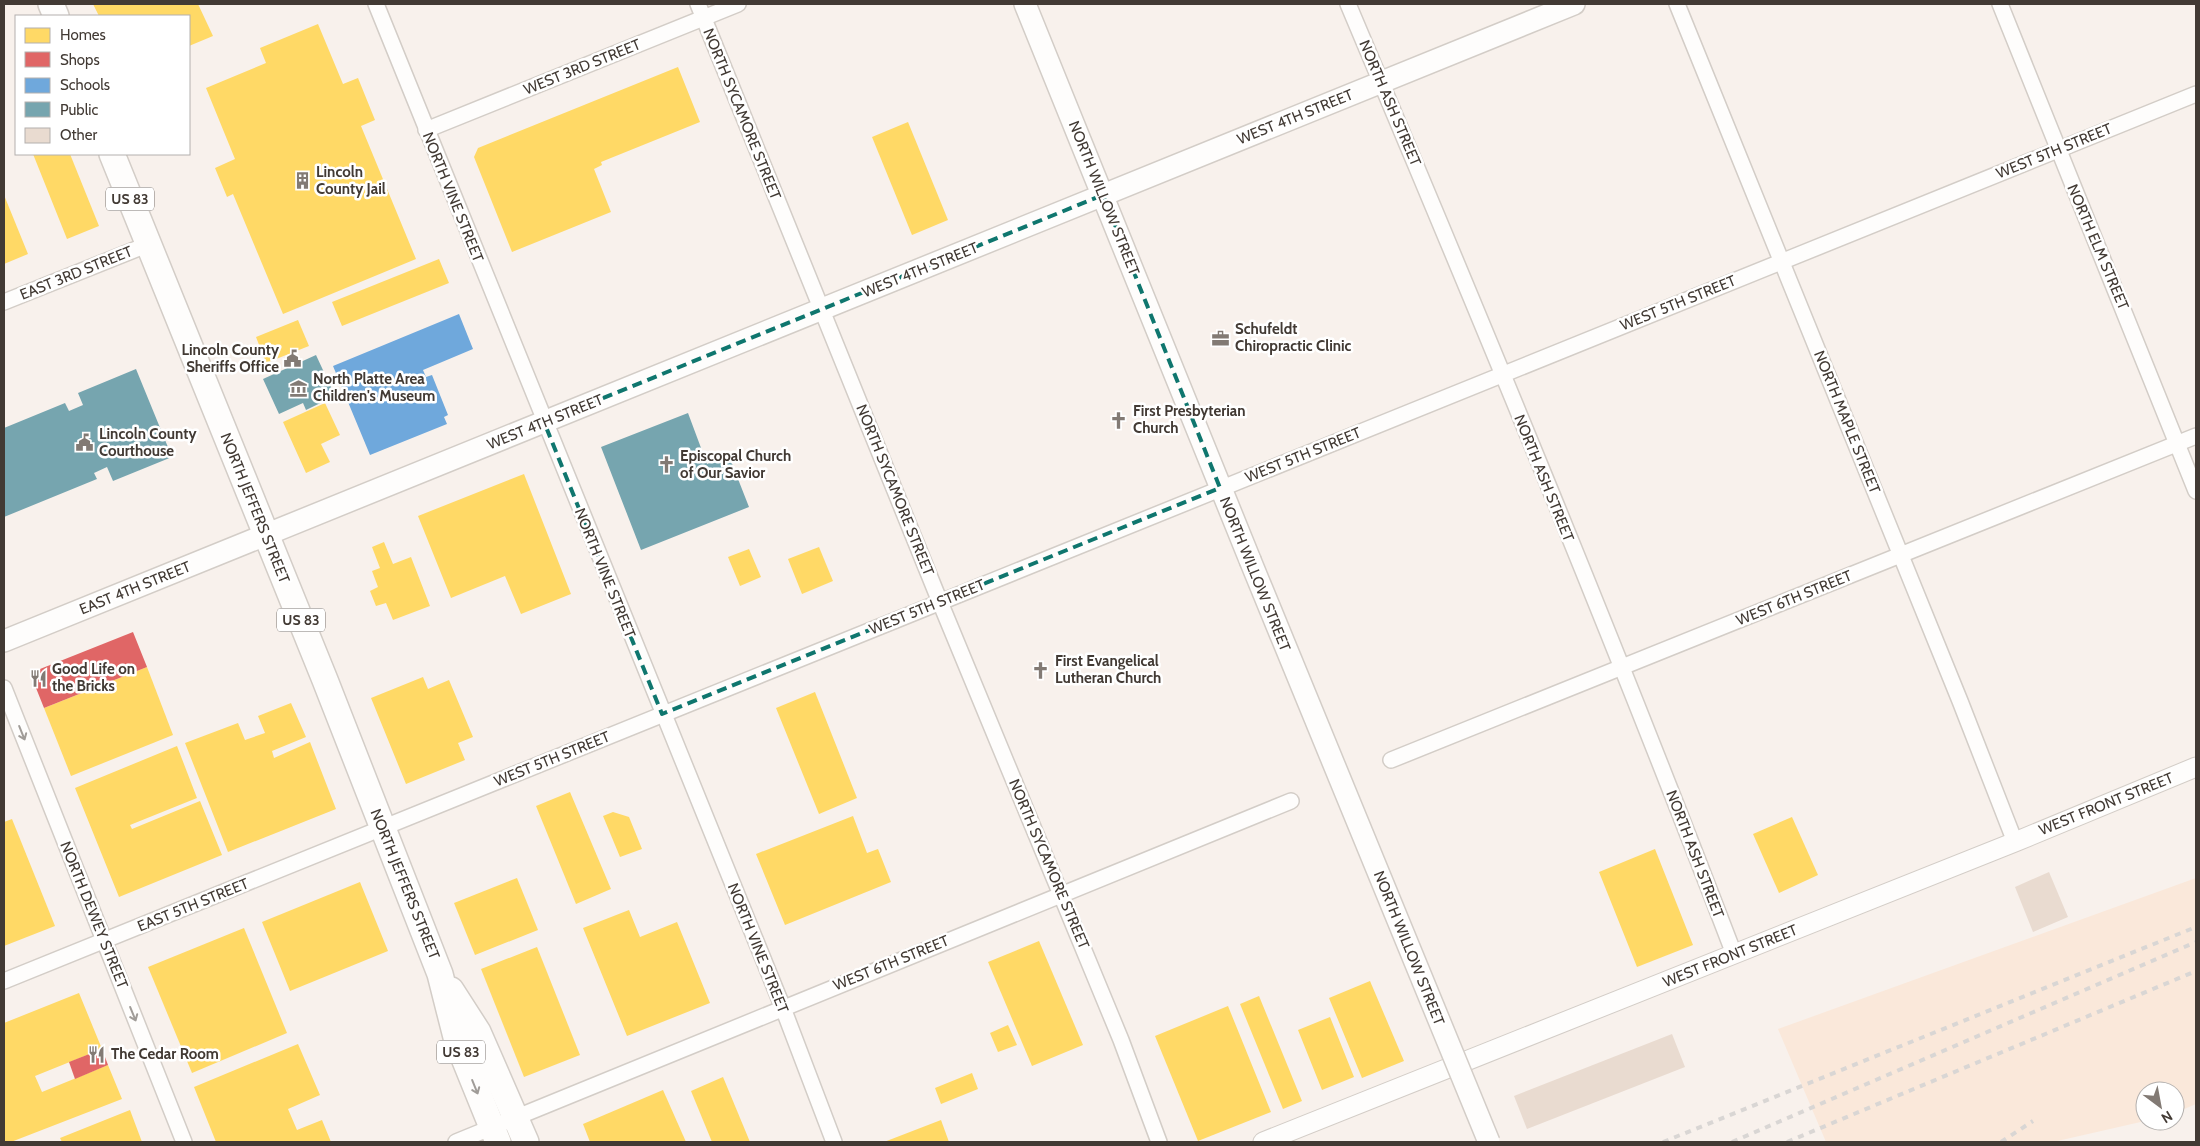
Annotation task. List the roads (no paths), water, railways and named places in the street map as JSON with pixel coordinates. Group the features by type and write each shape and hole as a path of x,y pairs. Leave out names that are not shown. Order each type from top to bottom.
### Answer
{"highway":[{"name":"NORTH JEFFERS STREET","path":"112,155 325,680 440,974 457,1041 495,1135"},
{"name":"NORTH JEFFERS STREET","path":"440,974 478,1032 526,1142"}],"main road":[{"name":"NORTH WILLOW STREET","path":"1025,4 1220,488 1489,1142"},
{"name":"WEST 4TH STREET","path":"266,535 1574,4"},
{"name":"EAST 4TH STREET","path":"4,641 266,535"}],"street":[{"name":"NORTH VINE STREET","path":"376,4 782,1008 834,1142"},
{"name":"WEST 3RD STREET","path":"426,130 700,11 738,4"},
{"name":"NORTH ASH STREET","path":"1348,4 1502,374 1680,814 1734,954"},
{"name":"NORTH MAPLE STREET","path":"1677,4 1901,555 2015,842"},
{"name":"NORTH ELM STREET","path":"2000,4 2119,294 2196,490"},
{"name":"NORTH SYCAMORE STREET","path":"700,11 940,602 1121,1040 1159,1142"},
{"name":"WEST 5TH STREET","path":"382,828 2196,94"},
{"name":"EAST 3RD STREET","path":"4,302 149,244"},
{"name":"WEST 6TH STREET","path":"1391,760 2196,436"},
{"name":"NORTH DEWEY STREET","path":"4,688 184,1142"},
{"name":"WEST FRONT STREET","path":"1263,1142 2015,842 2196,767"},
{"name":"WEST 6TH STREET","path":"456,1142 495,1135 515,1118 1291,801"},
{"name":"EAST 5TH STREET","path":"4,981 382,828"},
{"name":"NORTH WILLOW STREET","path":"1414,946 1461,1063"}],"railway":[{"path":"1663,1142 2196,927"},
{"path":"1732,1142 2196,942"},
{"path":"1787,1142 2196,971"},
{"path":"2001,1142 2033,1121"}],"place":[{"name":"Lincoln County Jail","path":"302,181"},
{"name":"Schufeldt Chiropractic Clinic","path":"1221,338"},
{"name":"Lincoln County Sheriffs Office","path":"293,359"},
{"name":"North Platte Area Children's Museum","path":"299,388"},
{"name":"First Presbyterian Church","path":"1119,420"},
{"name":"Lincoln County Courthouse","path":"85,443"},
{"name":"Episcopal Church of Our Savior","path":"666,465"},
{"name":"First Evangelical Lutheran Church","path":"1041,670"},
{"name":"Good Life on the Bricks","path":"38,678"},
{"name":"The Cedar Room","path":"97,1054"}]}
